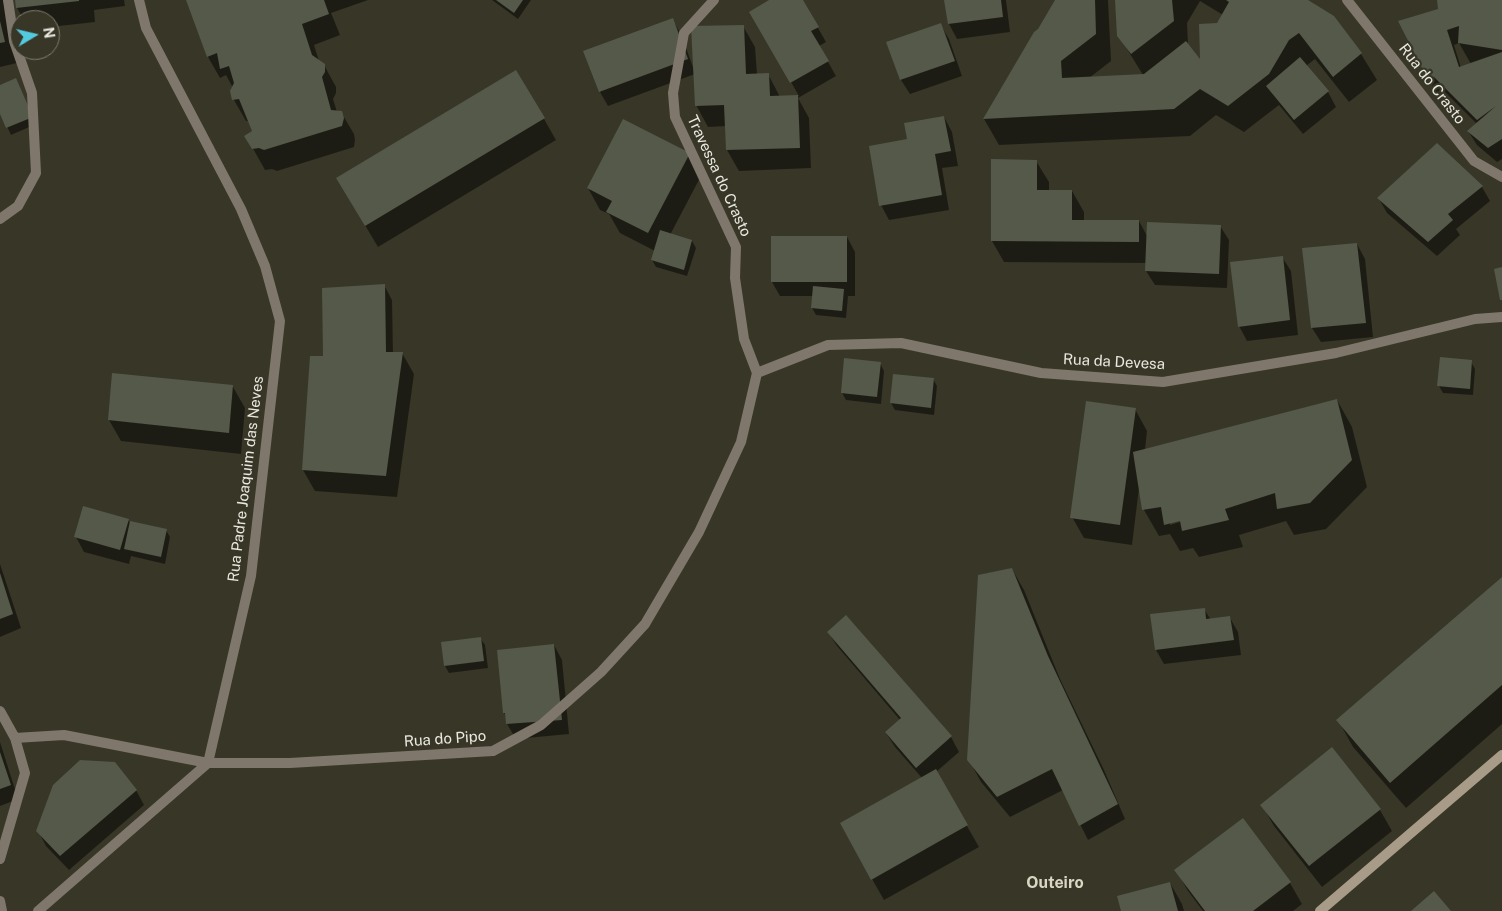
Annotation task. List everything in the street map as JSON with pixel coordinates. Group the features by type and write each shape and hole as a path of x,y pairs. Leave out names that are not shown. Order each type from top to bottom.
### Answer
{"main road":[{"path":"1320,911 1502,755"}],"street":[{"path":"0,219 18,206 36,173 32,93 14,42 8,0"},
{"name":"Rua Padre Joaquim das Neves","path":"139,0 146,28 241,210 265,266 280,321 251,576 208,763"},
{"name":"Travessa do Crasto","path":"714,0 684,33 673,93 675,117 736,247 735,278 744,339 757,373"},
{"name":"Rua do Crasto","path":"1347,0 1474,161 1502,177"},
{"name":"Rua da Devesa","path":"757,373 828,345 901,343 1041,373 1163,382 1336,353 1476,319 1502,317"},
{"name":"Rua do Pipo","path":"15,738 64,735 208,763 290,764 493,751 541,725 601,672 645,624 699,532 741,442 757,373"},
{"path":"0,711 15,738 25,773 0,859"},
{"path":"38,911 208,763"},
{"path":"0,901 2,911"}],"building":[{"path":"15,0 79,0 79,1 16,8"},
{"path":"186,0 324,0 329,14 302,24 312,55 325,64 325,72 322,77 331,110 342,111 344,118 342,126 264,150 259,148 252,149 244,136 252,131 239,99 232,100 230,91 234,83 229,66 220,69 217,53 207,57"},
{"path":"496,0 523,0 514,13"},
{"path":"769,0 803,0 819,27 811,31 829,61 790,83 749,12"},
{"path":"944,0 1001,0 1003,17 948,24"},
{"path":"1055,0 1095,0 1096,34 1061,61 1062,78 1144,74 1186,41 1200,59 1199,24 1217,23 1229,2 1226,0 1308,0 1334,16 1362,53 1333,77 1299,33 1289,40 1269,74 1228,106 1200,89 1174,109 983,119"},
{"path":"1115,0 1172,0 1174,21 1131,54 1117,36"},
{"path":"1437,0 1502,0 1502,50 1458,43 1459,26 1447,30 1459,67 1502,52 1502,139 1488,148 1467,131 1496,106 1477,120 1434,77 1428,80 1398,21 1438,9"},
{"path":"673,18 688,59 599,92 583,51"},
{"path":"0,21 5,42 0,43"},
{"path":"941,23 955,61 900,80 886,42"},
{"path":"744,25 746,74 769,73 770,96 798,95 800,148 726,150 724,105 695,106 691,26"},
{"path":"1300,57 1329,91 1294,120 1266,86"},
{"path":"516,70 545,118 365,226 336,178"},
{"path":"16,78 33,117 6,128 0,114 0,85"},
{"path":"944,116 951,151 935,154 942,195 879,206 869,146 907,139 904,123"},
{"path":"623,119 690,153 648,233 606,212 612,201 587,188"},
{"path":"1437,143 1483,186 1448,214 1453,220 1428,242 1377,198"},
{"path":"991,159 1037,160 1037,190 1072,190 1072,220 1139,220 1139,242 991,241"},
{"path":"1147,222 1221,225 1219,274 1145,271"},
{"path":"660,230 692,240 684,270 651,260"},
{"path":"771,236 847,236 847,282 771,282"},
{"path":"1357,243 1366,323 1311,328 1302,248"},
{"path":"1283,256 1290,320 1238,327 1230,262"},
{"path":"1502,267 1502,300 1500,300 1494,269"},
{"path":"385,284 386,352 403,352 386,476 302,470 310,356 323,356 322,288"},
{"path":"813,286 844,289 842,311 811,308"},
{"path":"1440,357 1472,360 1470,389 1437,386"},
{"path":"844,358 881,362 877,397 841,393"},
{"path":"112,373 233,385 229,433 108,420"},
{"path":"893,374 934,378 931,408 890,403"},
{"path":"1337,399 1352,460 1310,503 1277,509 1275,493 1225,509 1229,520 1182,531 1180,521 1164,525 1161,507 1142,510 1133,452"},
{"path":"1086,401 1136,408 1120,525 1070,518"},
{"path":"83,506 129,519 120,550 74,537"},
{"path":"130,521 167,529 161,557 124,549"},
{"path":"1012,568 1048,656 1118,804 1079,826 1052,769 997,797 967,760 978,575"},
{"path":"0,573 13,614 0,619"},
{"path":"1502,577 1502,685 1390,783 1336,720"},
{"path":"1205,608 1206,619 1230,616 1234,640 1155,650 1150,614"},
{"path":"846,615 952,736 916,768 885,732 901,718 827,632"},
{"path":"481,637 484,661 444,666 441,642"},
{"path":"554,644 562,720 506,724 505,713 503,713 497,650"},
{"path":"1332,747 1381,809 1309,866 1260,805"},
{"path":"0,752 11,785 0,789"},
{"path":"80,760 115,762 137,790 60,856 36,831 53,785"},
{"path":"936,769 968,825 871,880 840,823"},
{"path":"1243,818 1291,882 1253,911 1205,911 1174,870"},
{"path":"1170,882 1178,911 1121,911 1117,896"},
{"path":"1434,891 1451,911 1411,911"}],"district":[{"name":"Outeiro","path":"1055,883"}]}
